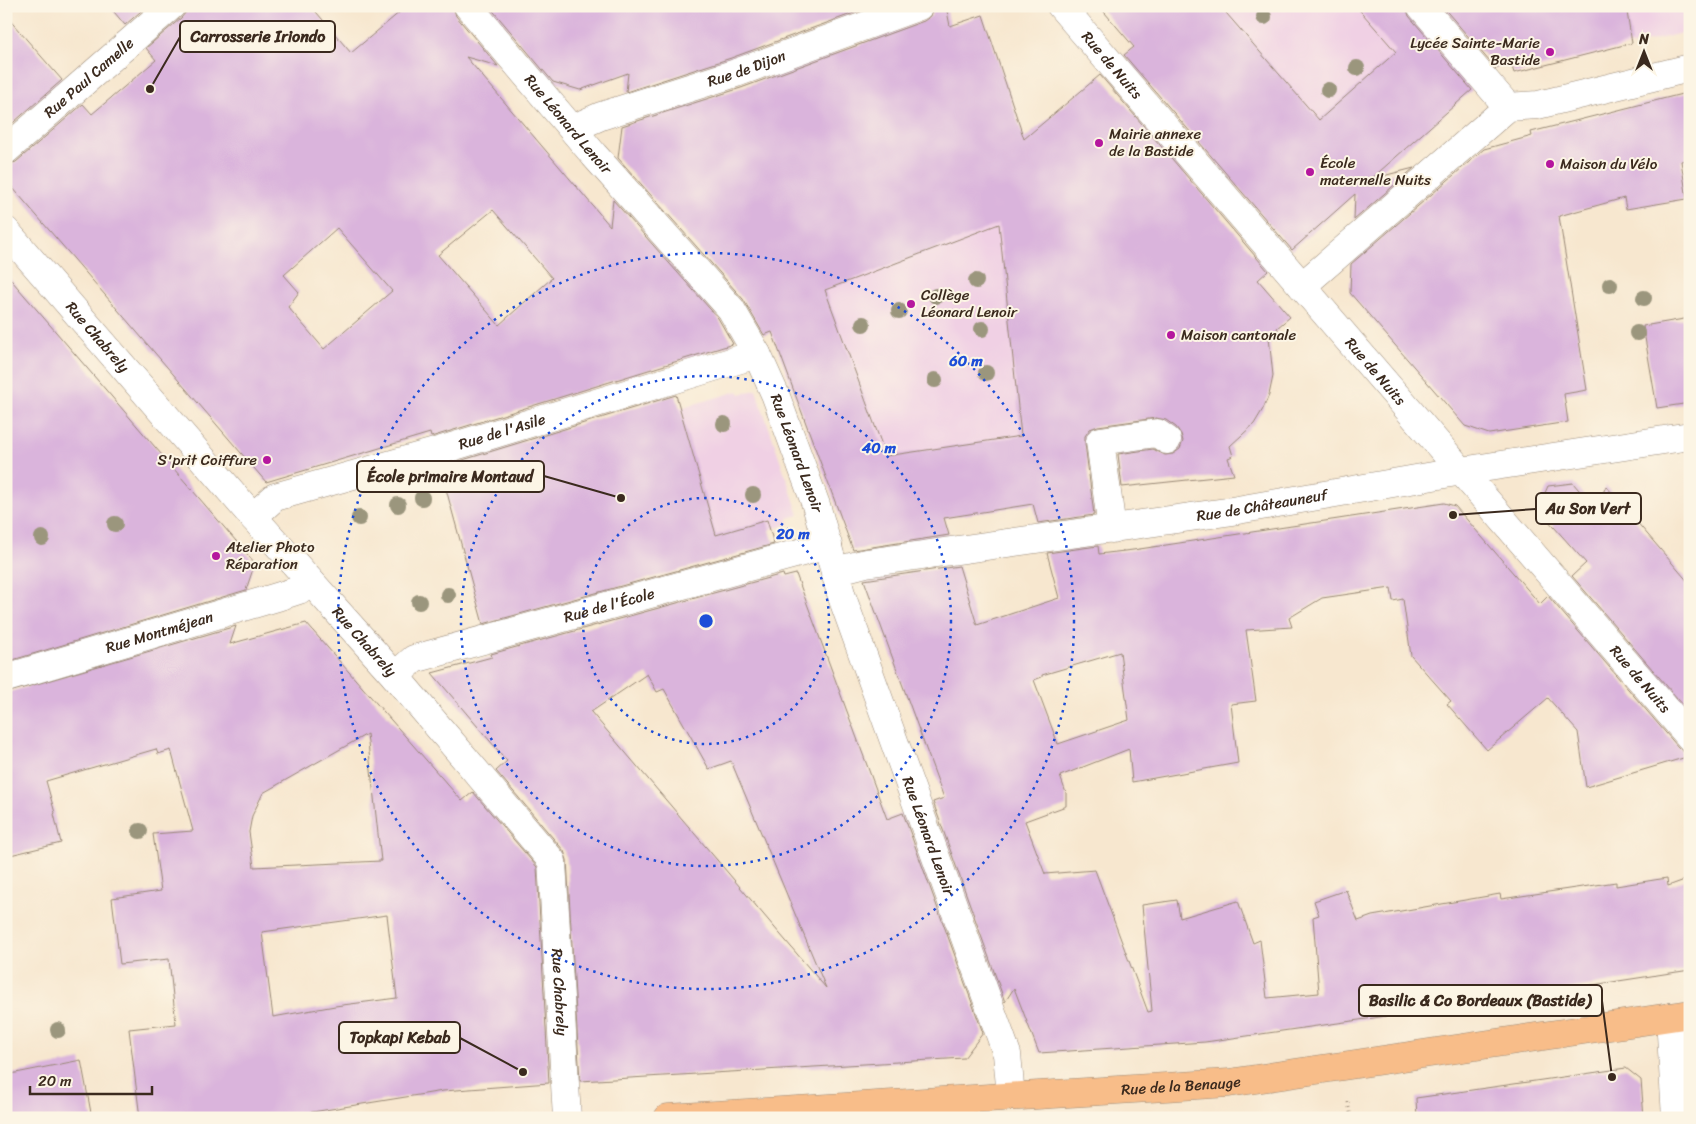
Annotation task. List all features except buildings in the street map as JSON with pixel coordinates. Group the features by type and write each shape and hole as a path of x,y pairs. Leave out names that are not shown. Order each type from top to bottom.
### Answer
{"main road":[{"name":"Rue de la Benauge","path":"668,1118 1229,1083 1680,1015"}],"street":[{"name":"Rue Paul Camelle","path":"6,150 171,6"},
{"name":"Rue Léonard Lenoir","path":"468,6 575,132 731,309 757,354 775,394 816,505 842,597 1007,1054 1011,1096"},
{"name":"Rue de Dijon","path":"575,132 585,123 601,116 736,72 919,6"},
{"name":"Rue de Nuits","path":"1061,6 1690,737"},
{"path":"1421,6 1508,106"},
{"path":"1302,286 1508,106 1538,105 1690,68"},
{"name":"Rue Chabrely","path":"6,231 309,582 395,676 552,861 567,1118"},
{"name":"Rue de l'Asile","path":"253,517 275,497 453,446 757,354"},
{"path":"1112,529 1100,442 1157,433 1167,440"},
{"name":"Rue de Châteauneuf","path":"835,571 866,563 1226,512 1462,471 1690,436"},
{"name":"Rue de l'École","path":"395,676 414,659 828,545"},
{"name":"Rue Montméjean","path":"6,678 299,590 309,582"},
{"path":"1676,1118 1680,1015"}],"shaded area":[{"name":"École maternelle Nuits","path":"1099,6 1377,6 1459,101 1300,243"},
{"name":"Lycée Sainte-Marie Bastide","path":"1456,6 1690,6 1690,31 1516,74"},
{"name":"Collège Léonard Lenoir","path":"699,113 1022,133 1091,495 846,533 764,312 620,144 620,140"},
{"path":"756,390 799,515 788,518 789,524 479,610 443,480 738,391 740,394"}],"place":[{"name":"Lycée Sainte-Marie Bastide","path":"1550,52"},
{"name":"Carrosserie Iriondo","path":"150,89"},
{"name":"Mairie annexe de la Bastide","path":"1099,143"},
{"name":"Maison du Vélo","path":"1550,164"},
{"name":"École maternelle Nuits","path":"1310,172"},
{"name":"Collège Léonard Lenoir","path":"911,304"},
{"name":"Maison cantonale","path":"1171,335"},
{"name":"S'prit Coiffure","path":"267,460"},
{"name":"École primaire Montaud","path":"621,498"},
{"name":"Au Son Vert","path":"1453,515"},
{"name":"Atelier Photo Réparation","path":"216,556"},
{"name":"Topkapi Kebab","path":"523,1072"},
{"name":"Basilic & Co Bordeaux (Bastide)","path":"1612,1077"}]}
